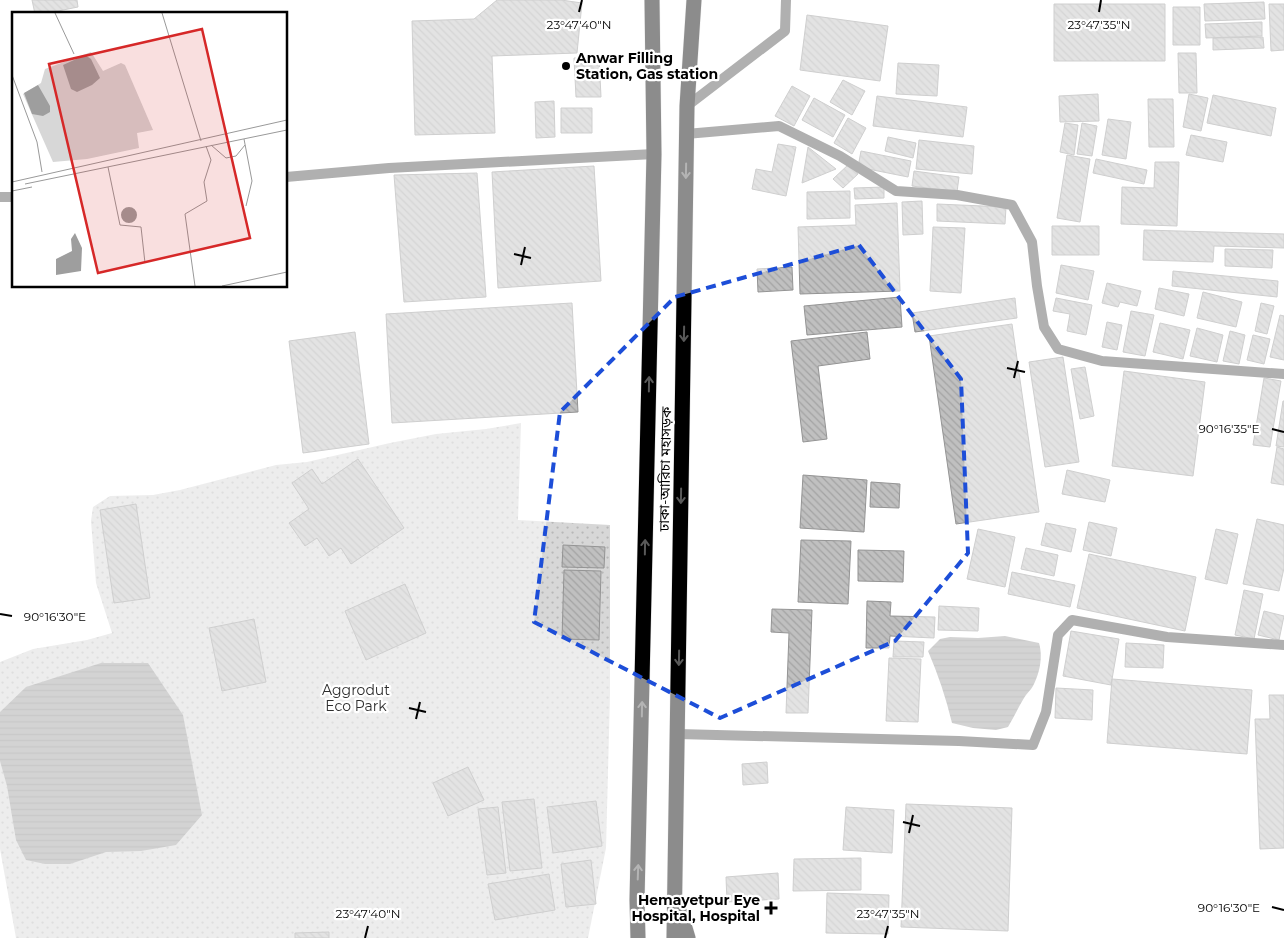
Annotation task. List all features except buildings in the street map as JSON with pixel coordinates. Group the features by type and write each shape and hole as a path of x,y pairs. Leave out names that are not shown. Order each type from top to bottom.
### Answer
{"highway":[{"name":"ঢাকা-আরিচা মহাসড়ক","path":"638,938 637,900 654,154 652,0"},
{"name":"ঢাকা-আরিচা মহাসড়ক","path":"674,938 686,134 694,0"},
{"path":"675,894 688,938"},
{"path":"632,938 637,900"}],"street":[{"path":"687,106 785,31 786,0"},
{"path":"686,134 780,126 840,156 896,191 957,195 1012,205 1032,242 1044,327 1058,349 1102,361 1284,374"},
{"path":"288,177 389,168 654,154"},
{"path":"678,734 959,741 1033,745 1046,712 1058,635 1072,620 1167,637 1284,645"}],"highlighted area":[{"path":"859,245 961,379 968,553 895,641 720,718 534,622 560,412 675,297"}],"green space":[{"name":"Aggrodut Eco Park","path":"521,423 518,520 610,525 610,695 606,848 588,938 16,938 0,849 0,662 33,649 87,640 112,633 96,583 91,521 93,507 110,496 153,495 180,490 276,465 307,462 436,434"}],"shaded area":[{"path":"1005,636 1039,643 1041,653 1040,664 1032,688 1025,696 1008,727 996,730 973,728 952,723 928,651 940,639 950,637 978,638"},
{"path":"101,663 148,663 183,715 202,815 176,845 141,851 106,852 70,864 45,864 26,860 16,840 7,786 0,761 0,712 26,687"}],"place":[{"name":"Anwar Filling Station, Gas station","path":"566,66"},
{"name":"Hemayetpur Eye Hospital, Hospital","path":"771,908"}]}
